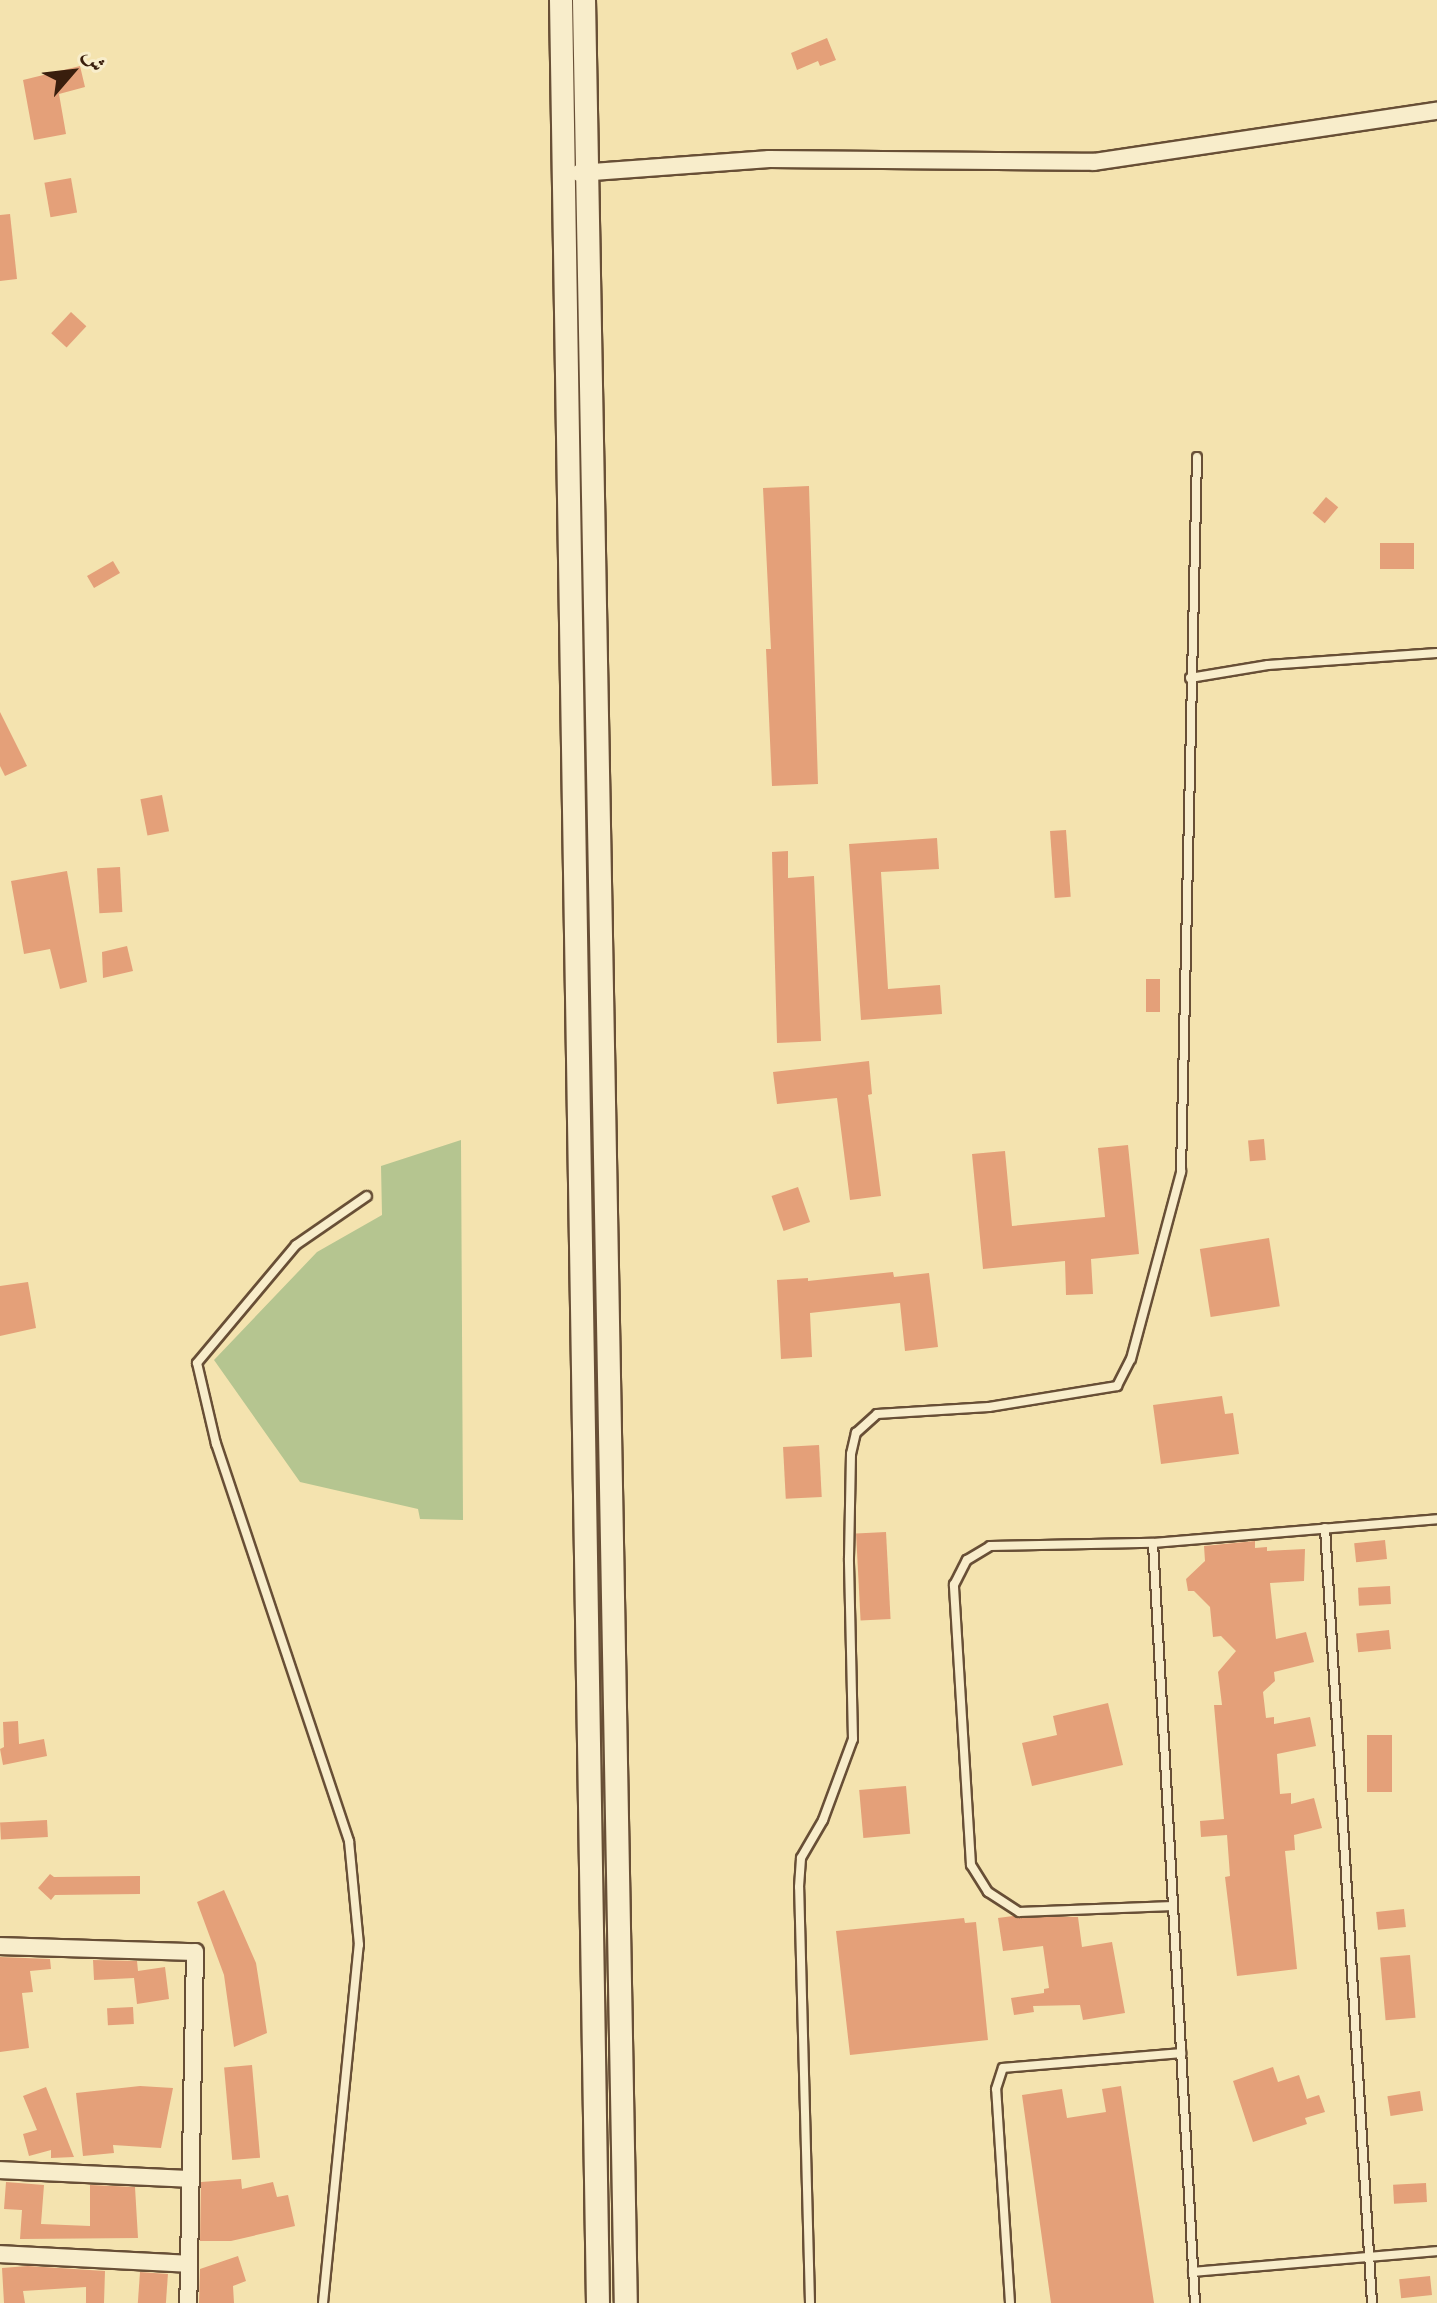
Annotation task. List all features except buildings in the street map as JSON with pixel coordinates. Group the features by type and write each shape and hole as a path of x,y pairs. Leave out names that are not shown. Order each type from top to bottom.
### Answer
{"main road":[{"path":"561,0 598,2303"},
{"path":"584,0 626,2303"}],"street":[{"path":"563,168 588,174 769,159 1094,162 1437,111"},
{"path":"0,1946 195,1952 188,2303"},
{"path":"0,2170 191,2179"},
{"path":"0,2254 189,2264"}],"lane":[{"path":"810,2303 799,1887 801,1858 823,1820 853,1739 849,1558 851,1454 856,1433 877,1414 989,1407 1117,1386 1131,1359 1181,1172 1197,457"},
{"path":"1190,678 1268,665 1437,653"},
{"path":"323,2303 359,1945 349,1841 216,1444 197,1363 296,1245 367,1196"},
{"path":"1173,1906 1019,1912 988,1892 971,1865 954,1585 967,1560 990,1546 1153,1543 1437,1519"},
{"path":"1325,1528 1372,2303"},
{"path":"1153,1543 1195,2303"},
{"path":"1010,2303 996,2089 1003,2068 1181,2053"},
{"path":"1193,2272 1437,2251"}],"green space":[{"path":"461,1140 463,1520 420,1519 418,1509 300,1482 214,1360 317,1252 382,1215 381,1166"}]}
